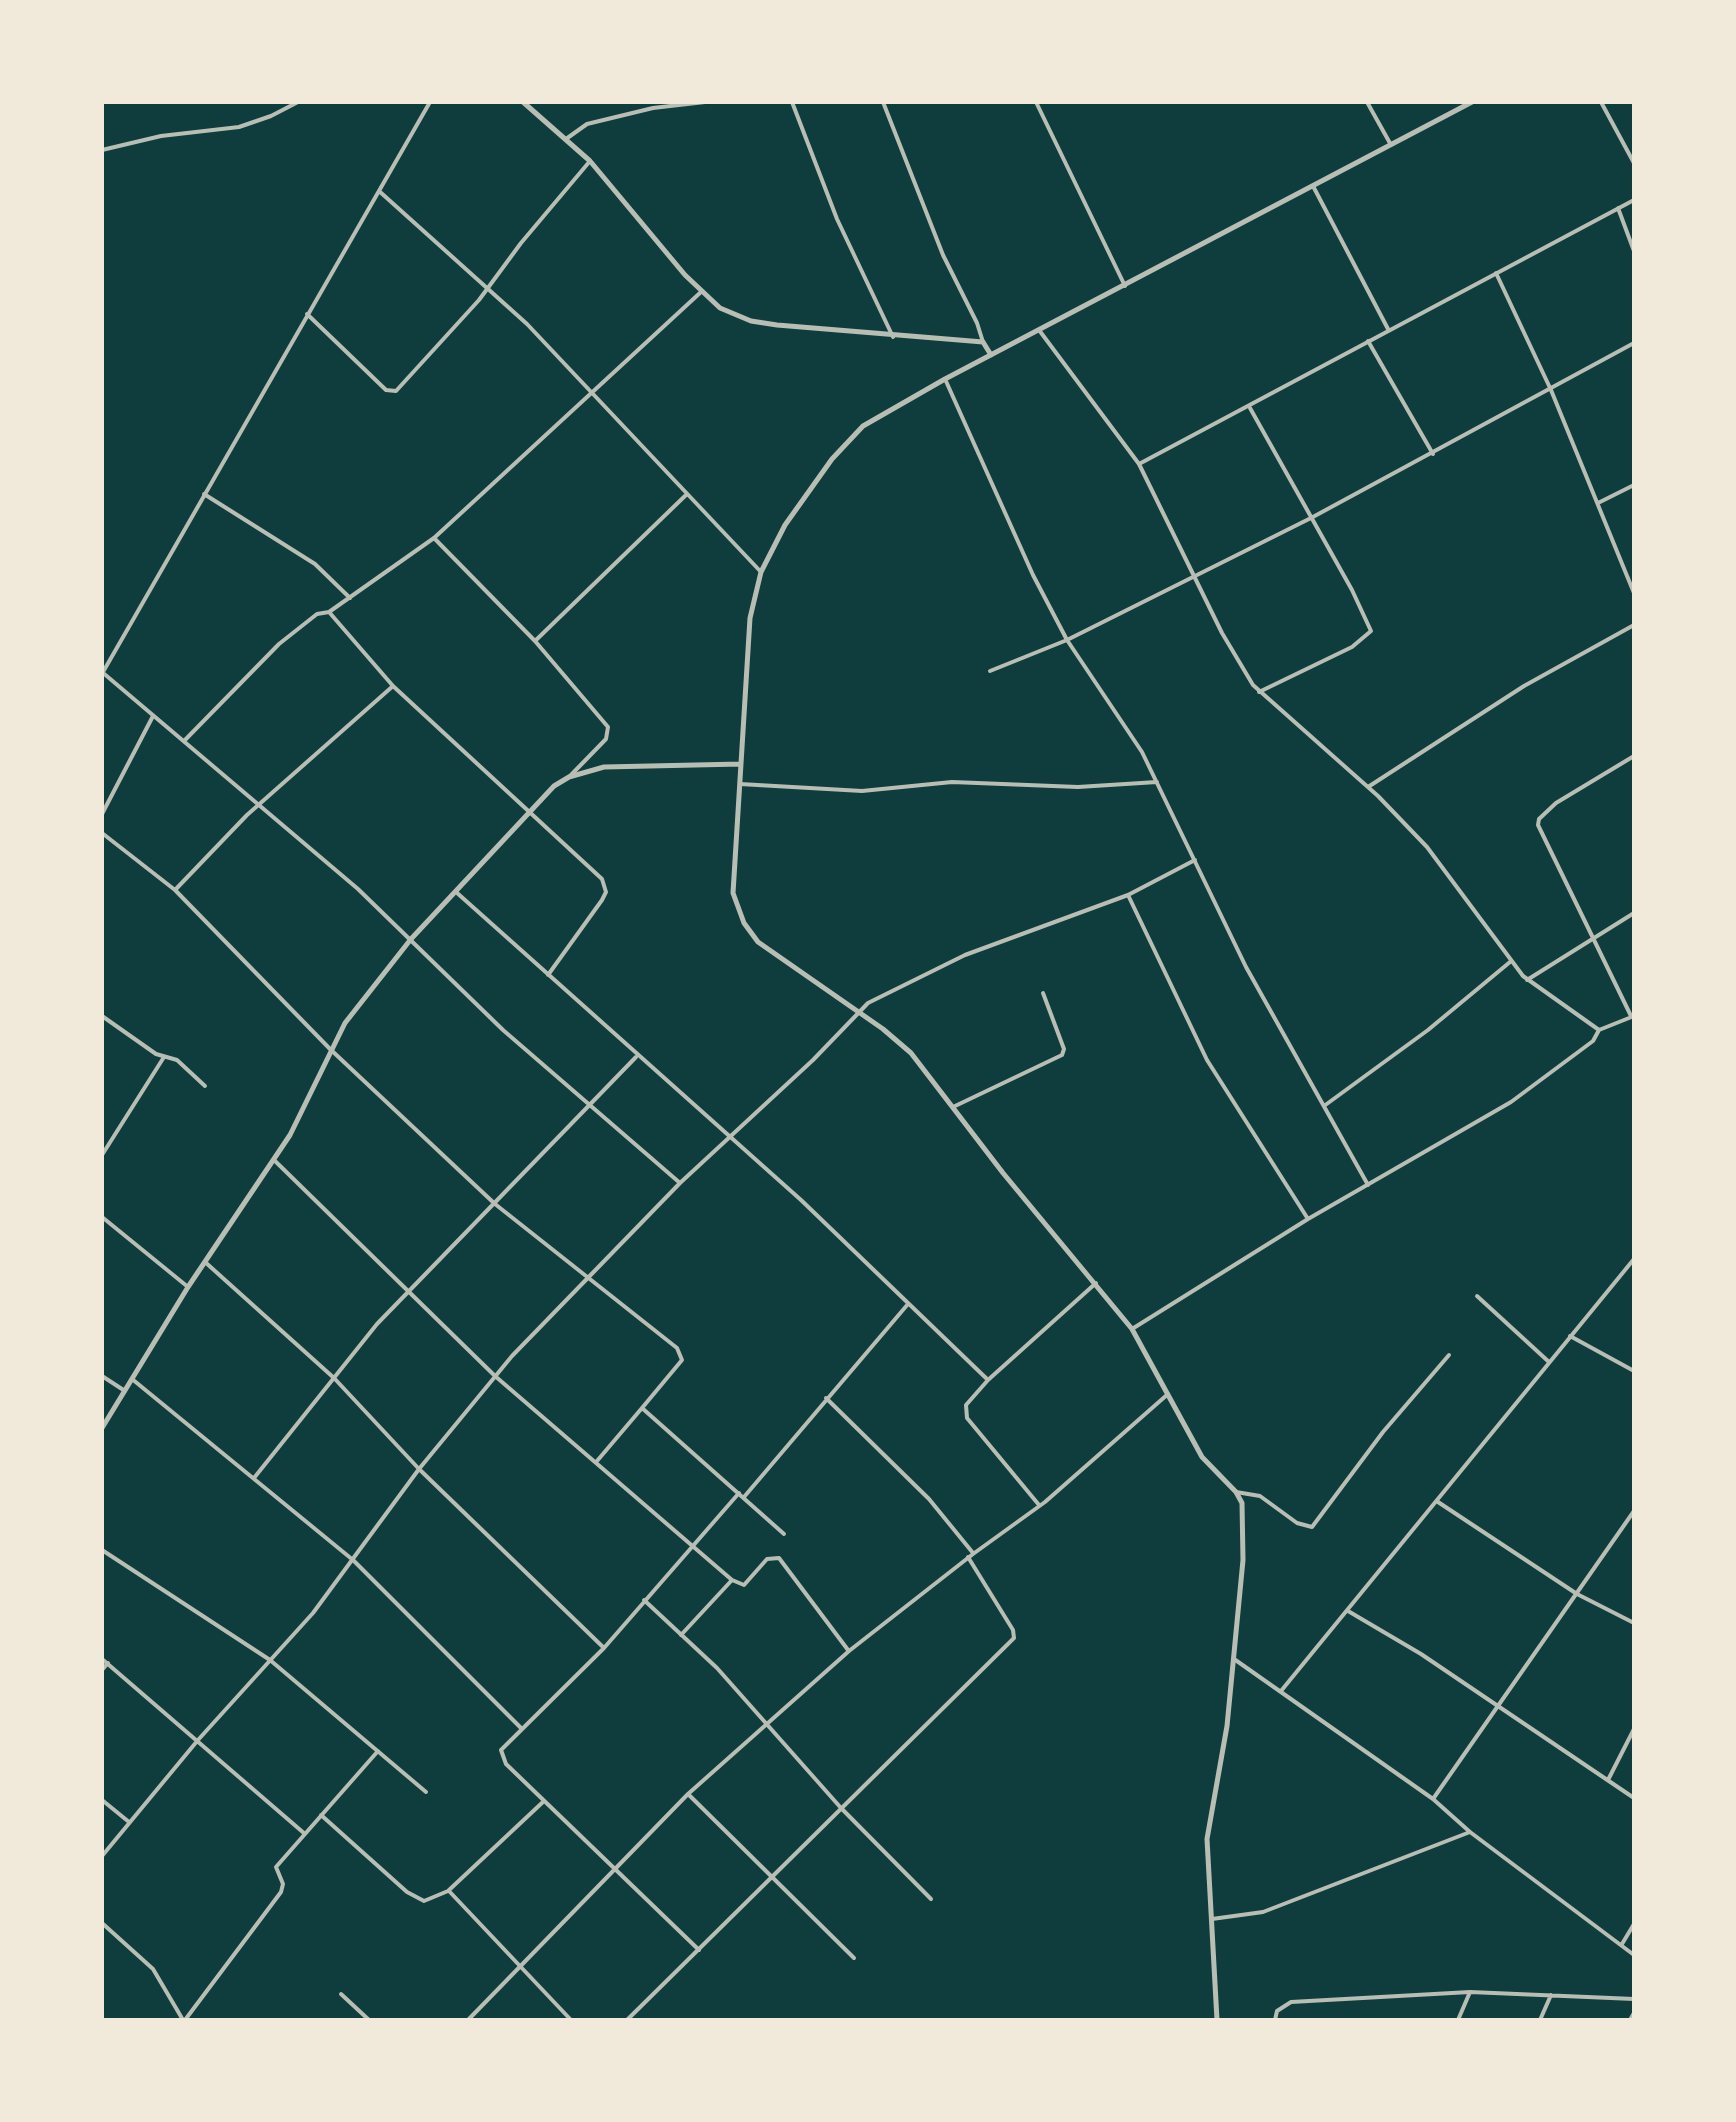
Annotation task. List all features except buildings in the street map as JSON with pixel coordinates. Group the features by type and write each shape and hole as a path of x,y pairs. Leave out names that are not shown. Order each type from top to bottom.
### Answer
{"street":[{"path":"102,150 161,136 239,127 298,102"},
{"path":"430,102 103,672 358,889 589,1108 680,1183"},
{"path":"523,102 590,161 701,292 720,308 751,321 893,337 983,342"},
{"path":"566,139 587,124 653,108 705,102"},
{"path":"792,102 837,219 893,337"},
{"path":"883,102 943,255 991,355"},
{"path":"1036,102 1125,286"},
{"path":"1367,102 1391,145"},
{"path":"1217,2020 1207,1839 1227,1726 1245,1520 1236,1492 1202,1457 1132,1329 1003,1173 911,1053 861,1013 758,942 744,923 733,893 750,618 761,572 806,492 863,426 945,379 1472,102"},
{"path":"1601,102 1634,163"},
{"path":"307,313 392,392 401,387 488,287 590,161"},
{"path":"1313,186 1388,329"},
{"path":"379,191 488,287 595,393 761,572"},
{"path":"1139,464 1250,408 1388,329 1634,200"},
{"path":"1618,208 1634,251"},
{"path":"1496,273 1551,390 1634,593"},
{"path":"184,741 279,644 317,614 329,612 434,538 595,393 701,292"},
{"path":"1039,330 1139,464 1222,633 1259,692 1368,787 1427,847 1510,962 1527,980 1599,1030"},
{"path":"1368,341 1433,454"},
{"path":"990,671 1067,640 1311,518 1634,343"},
{"path":"945,379 1033,575 1067,640 1157,782 1246,967 1368,1185"},
{"path":"1250,408 1366,615 1371,631 1352,647 1259,692"},
{"path":"1598,503 1634,485"},
{"path":"204,494 315,564 350,598"},
{"path":"535,641 687,494"},
{"path":"434,538 535,641 609,732 569,777"},
{"path":"329,612 393,686 606,886 602,900 548,975"},
{"path":"1368,787 1524,686 1634,625"},
{"path":"175,890 259,805 393,686"},
{"path":"102,814 153,716"},
{"path":"1132,1329 1308,1219 1511,1102 1593,1041 1599,1030 1633,1017 1538,825 1539,819 1556,803 1634,758"},
{"path":"102,1428 188,1287 305,1109 330,1049 345,1023 454,890 554,786 569,777 604,767 741,764"},
{"path":"740,784 862,791 952,782 1078,787 1157,782"},
{"path":"102,833 175,890 330,1049 495,1204 681,1353 682,1360 596,1462"},
{"path":"102,1856 198,1740 313,1613 419,1469 495,1376 585,1278 680,1183 879,995 965,955 1128,895 1195,860"},
{"path":"454,890 909,1303 988,1380"},
{"path":"1128,895 1207,1060 1308,1219"},
{"path":"1527,980 1634,913"},
{"path":"1324,1106 1428,1030 1510,962"},
{"path":"953,1107 1062,1055 1064,1049 1043,993"},
{"path":"102,1016 164,1057 177,1060 205,1086"},
{"path":"102,1155 164,1057"},
{"path":"254,1478 407,1293 636,1057"},
{"path":"274,1160 495,1376 732,1580 744,1585 767,1559 779,1558 849,1651"},
{"path":"102,1217 188,1287"},
{"path":"205,1262 334,1378 419,1469 604,1648"},
{"path":"1281,1691 1633,1262"},
{"path":"1039,1505 967,1418 966,1405 988,1380 1097,1283"},
{"path":"1477,1296 1549,1362"},
{"path":"699,1950 506,1764 501,1755 504,1746 548,1707 604,1648 909,1303"},
{"path":"1570,1336 1634,1371"},
{"path":"1236,1492 1260,1496 1297,1523 1312,1527 1383,1432 1449,1355"},
{"path":"102,1376 125,1391"},
{"path":"132,1379 353,1560 522,1729"},
{"path":"468,2020 688,1794 765,1725 849,1651 1039,1505 1168,1394"},
{"path":"627,2020 1014,1638 1013,1630 971,1555 929,1499 826,1398"},
{"path":"642,1408 784,1534"},
{"path":"1438,1502 1577,1594 1634,1623"},
{"path":"1433,1799 1634,1511"},
{"path":"102,1550 270,1660 426,1792"},
{"path":"681,1635 732,1580"},
{"path":"644,1600 717,1668 841,1808 931,1899"},
{"path":"1348,1611 1421,1654 1634,1798"},
{"path":"102,1659 305,1834"},
{"path":"1233,1659 1433,1799 1470,1832 1634,1955"},
{"path":"102,1670 108,1663"},
{"path":"1608,1780 1634,1729"},
{"path":"102,1923 153,1969 184,2020 281,1892 283,1884 276,1867 378,1751"},
{"path":"688,1794 854,1958"},
{"path":"102,1800 129,1822"},
{"path":"321,1815 416,1899 434,1898 448,1891 544,1801"},
{"path":"1212,1919 1263,1912 1470,1832"},
{"path":"448,1891 571,2020"},
{"path":"1622,1944 1634,1924"},
{"path":"1458,2020 1470,1992"},
{"path":"1275,2020 1277,2011 1291,2002 1470,1992 1634,1999"},
{"path":"341,1994 369,2020"},
{"path":"1540,2020 1551,1995"},
{"path":"1630,2020 1634,2013"}]}
